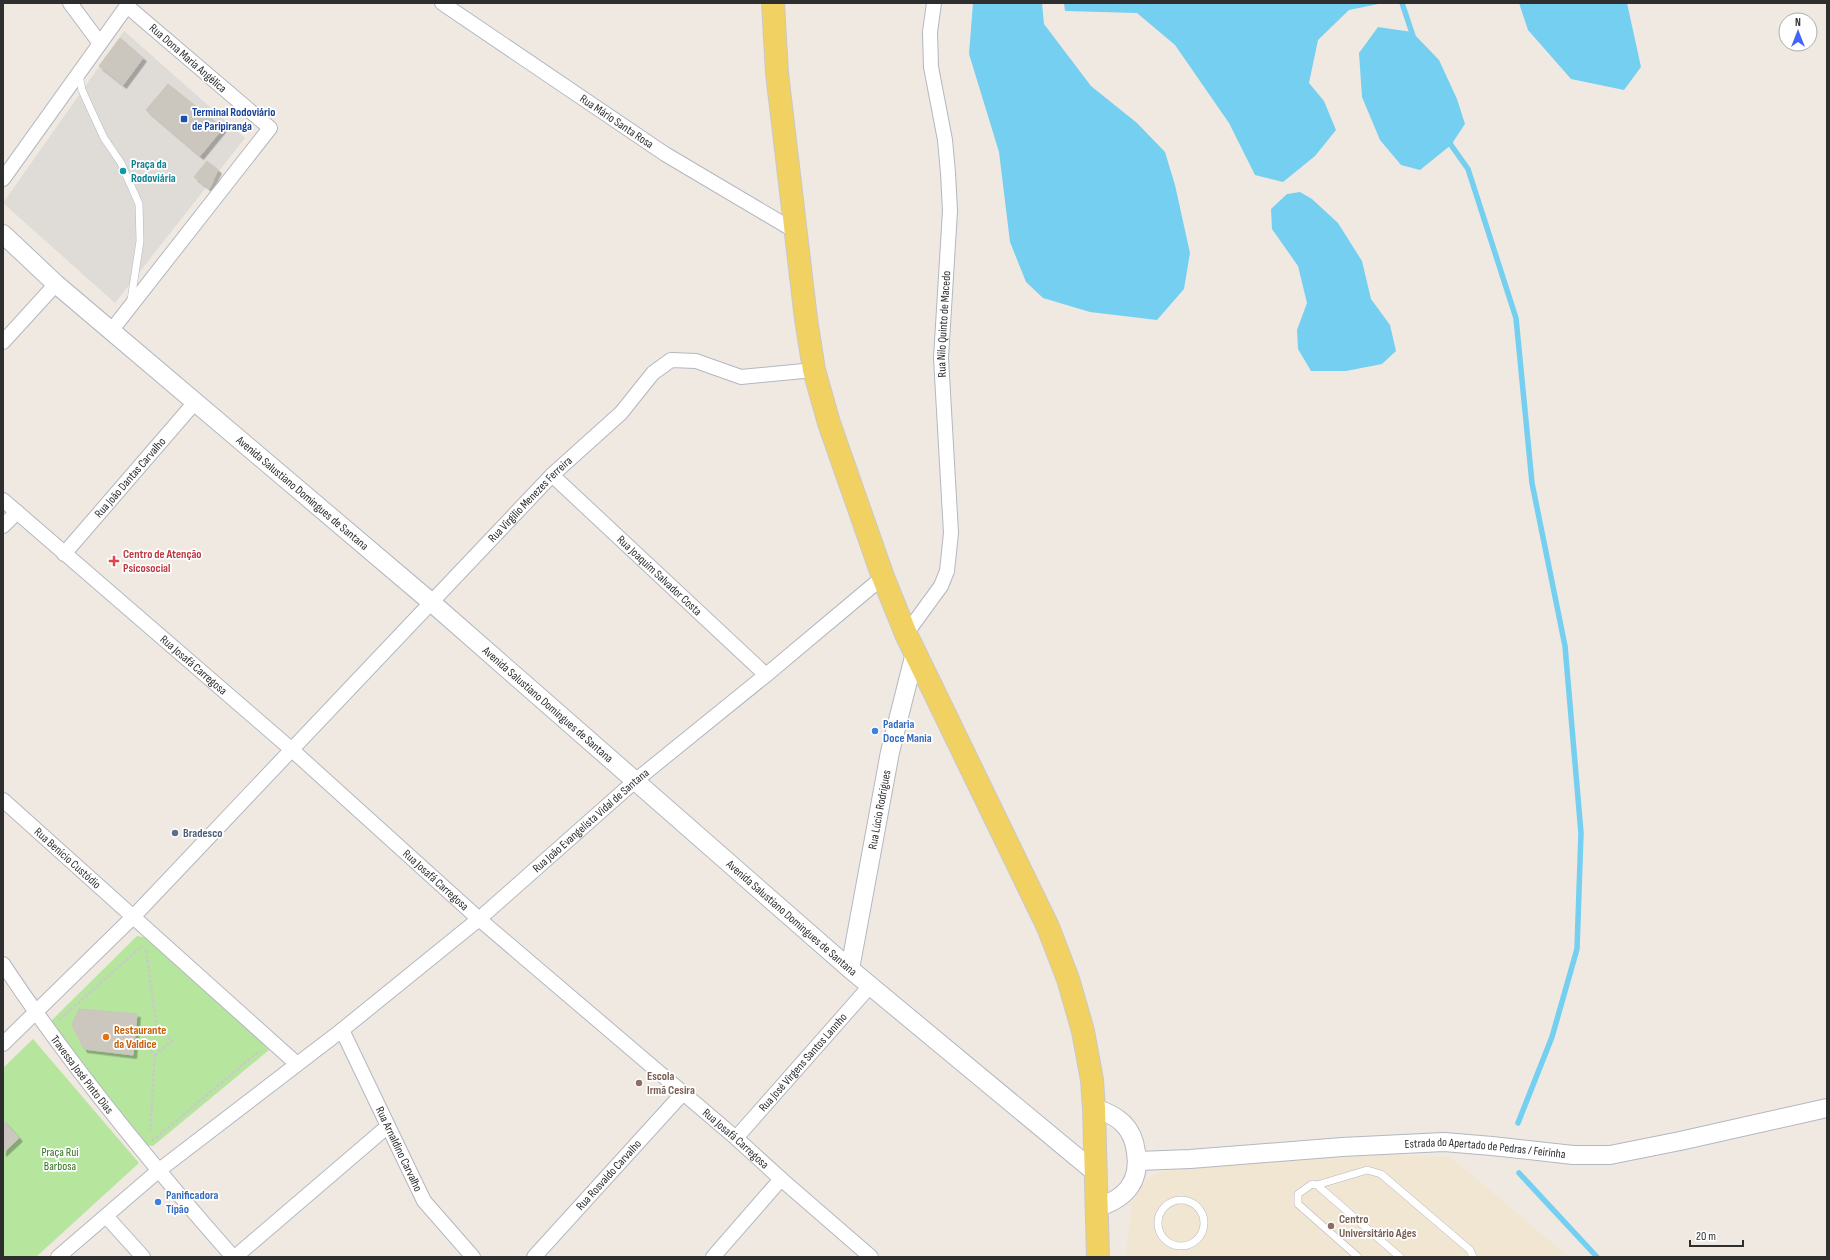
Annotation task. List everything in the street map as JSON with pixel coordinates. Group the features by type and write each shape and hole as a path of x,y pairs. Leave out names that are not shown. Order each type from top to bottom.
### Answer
{"main road":[{"path":"773,3 777,73 814,370 829,423 883,577 911,644 1054,942 1068,979 1083,1031 1092,1080 1096,1173 1095,1208 1098,1257"}],"street":[{"path":"70,3 99,42"},
{"name":"Rua Mário Santa Rosa","path":"442,3 665,154 796,231"},
{"name":"Rua Nilo Quinto de Macedo","path":"911,644 941,586 947,571 951,533 941,358 950,211 945,140 932,67 930,32 934,3"},
{"name":"Rua Dona Maria Angélica","path":"3,179 99,42 128,4 270,128 111,331"},
{"name":"Avenida Salustiano Domingues de Santana","path":"3,234 56,284 196,401 431,602 850,969 1096,1173"},
{"path":"3,342 56,284"},
{"name":"Rua Virgilio Menezes Ferreira","path":"134,916 552,476 621,413 653,373 671,360 696,361 741,377 814,370"},
{"name":"Rua João Dantas Carvalho","path":"64,554 196,401"},
{"name":"Rua Joaquim Salvador Costa","path":"552,476 766,675"},
{"name":"Rua Josafá Carregosa","path":"3,500 291,749 480,919 736,1138 871,1257"},
{"path":"3,526 17,512"},
{"name":"Rua João Evangelista Vidal de Santana","path":"297,1064 342,1030 480,919 635,780 766,675 883,577"},
{"name":"Rua Lúcio Rodrigues","path":"850,969 911,644"},
{"name":"Rua Benício Custódio","path":"3,800 134,916"},
{"path":"3,1044 134,916 297,1064 158,1171 58,1257"},
{"name":"Travessa José Pinto Dias","path":"3,964 35,1012 158,1171 234,1257"},
{"name":"Rua José Virgens Santos Lannho","path":"736,1138 870,986"},
{"name":"Rua Arnaldino Carvalho","path":"342,1030 424,1201 473,1257"},
{"name":"Rua Rosvaldo Carvalho","path":"534,1257 683,1093"},
{"path":"1094,1108 1115,1116 1130,1131 1135,1140 1138,1161 1137,1174 1119,1198 1108,1205 1095,1208"},
{"name":"Estrada do Apertado de Pedras / Feirinha","path":"1138,1161 1190,1159 1342,1147 1444,1142 1573,1155 1610,1155 1827,1108"},
{"path":"234,1257 388,1126"},
{"path":"713,1257 781,1179"},
{"path":"106,1216 143,1257"}],"lane":[{"path":"78,73 82,90 91,110 104,138 121,163 138,204 140,241 130,306"},
{"path":"1318,1186 1367,1170 1381,1174 1470,1250 1473,1257"},
{"path":"1358,1257 1298,1204 1298,1194 1312,1184 1318,1186 1400,1257"},
{"path":"1176,1200 1189,1201 1194,1204 1202,1213 1204,1219 1204,1226 1198,1238 1187,1245 1180,1246 1168,1241 1163,1237 1158,1225 1160,1212 1164,1206 1176,1200"}],"path":[{"path":"145,944 150,949"},
{"path":"57,1022 145,944"},
{"path":"145,944 157,1029 172,1041 154,1055"},
{"path":"157,1029 140,1040 154,1055 149,1144 262,1048"}],"shaded area":[{"name":"Praça da Rodoviária","path":"124,31 245,138 115,303 3,203"},
{"name":"Centro Universitário Ages","path":"1383,1155 1450,1157 1569,1257 1126,1257 1133,1196 1149,1177 1164,1171 1216,1165"}],"green space":[{"path":"137,936 155,939 269,1050 153,1146 144,1145 51,1021"},
{"name":"Praça Rui Barbosa","path":"33,1039 139,1163 36,1257 3,1257 3,1068"}],"water":[{"path":"973,3 1042,3 1044,24 1091,86 1137,123 1165,152 1175,185 1190,253 1184,289 1157,320 1090,312 1043,298 1026,282 1010,242 999,152 969,54"},
{"path":"1064,3 1383,3 1349,10 1318,40 1309,83 1324,101 1336,130 1315,156 1283,182 1255,175 1229,123 1175,45 1137,13 1065,11"},
{"path":"1519,3 1627,3 1641,67 1624,90 1571,79 1528,30"},
{"path":"1378,27 1412,32 1439,60 1457,99 1465,124 1451,145 1420,170 1401,165 1380,140 1362,97 1359,53"},
{"path":"1300,192 1312,199 1338,223 1362,261 1371,299 1390,325 1396,351 1382,364 1346,371 1311,371 1298,349 1297,330 1307,303 1298,266 1272,229 1271,209 1287,194"}],"building":[{"path":"120,38 143,58 123,85 99,66"},
{"name":"Terminal Rodoviário de Paripiranga","path":"168,84 223,128 200,156 146,110"},
{"path":"207,161 218,170 209,189 194,177"},
{"name":"Restaurante da Valdice","path":"79,1009 137,1014 133,1055 84,1049 72,1025"},
{"path":"3,1120 19,1138 3,1153"}],"waterway":[{"path":"1402,3 1414,39"},
{"path":"1449,139 1451,145 1468,169 1516,318 1532,483 1565,646 1581,833 1577,949 1552,1037 1518,1123"},
{"path":"1519,1173 1597,1257"}],"place":[{"name":"Terminal Rodoviário de Paripiranga","path":"184,119"},
{"name":"Praça da Rodoviária","path":"123,171"},
{"name":"Centro de Atenção Psicosocial","path":"114,561"},
{"name":"Padaria Doce Mania","path":"875,731"},
{"name":"Bradesco","path":"175,833"},
{"name":"Restaurante da Valdice","path":"106,1037"},
{"name":"Escola Irmã Cesira","path":"639,1083"},
{"name":"Panificadora Tipão","path":"158,1202"},
{"name":"Centro Universitário Ages","path":"1331,1226"}]}
